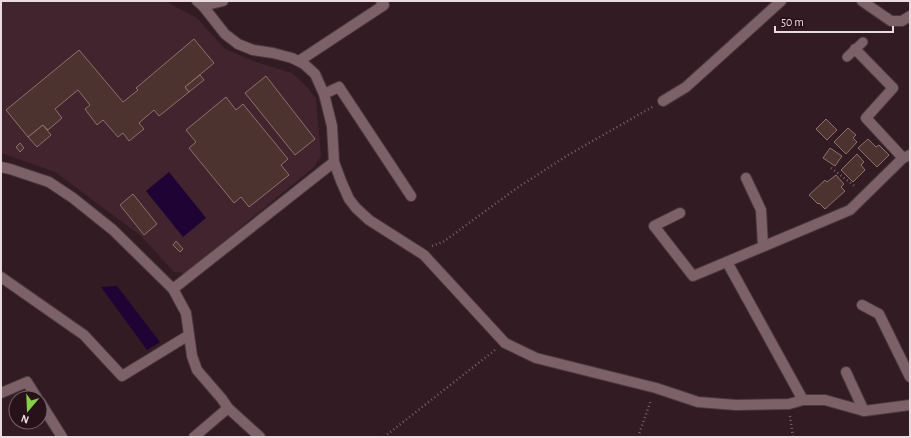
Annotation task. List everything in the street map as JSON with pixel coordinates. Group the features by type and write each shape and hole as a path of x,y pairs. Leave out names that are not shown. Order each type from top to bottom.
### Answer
{"street":[{"path":"200,3 223,1"},
{"path":"299,61 384,5 381,1"},
{"path":"663,101 686,87 781,1"},
{"path":"862,1 892,22 902,21 910,16"},
{"path":"200,3 225,34 238,44 253,50 292,58 304,64 315,74 324,94 332,126 334,162 349,199 369,220 424,256 505,343 536,358 656,388 698,402 789,404 803,400 825,400 864,411 910,404"},
{"path":"680,213 654,226 693,276 850,210 907,156 866,118 894,88 855,49"},
{"path":"324,94 339,87 411,196"},
{"path":"173,289 334,162"},
{"path":"1,167 10,168 50,182 73,198 113,230 173,289 186,313 192,356 197,370 228,408 260,437"},
{"path":"746,178 761,210 763,246"},
{"path":"727,262 803,400"},
{"path":"1,277 84,335 122,376 189,335"},
{"path":"862,305 879,314 910,377"},
{"path":"846,372 864,411"},
{"path":"8,390 27,382 32,390"},
{"path":"194,437 228,408"},
{"path":"48,415 62,437"}],"lane":[{"path":"847,57 863,42"}],"path":[{"path":"417,251 443,242 517,188 561,160 663,101"},
{"path":"831,168 866,194"},
{"path":"384,437 505,343"},
{"path":"638,437 656,388"},
{"path":"789,404 793,437"}],"shaded area":[{"path":"1,1 165,1 197,18 225,49 256,62 292,73 307,87 316,99 321,156 314,167 185,273 174,272 141,236 55,172 1,153"},
{"path":"169,172 206,218 183,237 146,191"},
{"path":"117,286 160,342 147,350 101,287"}],"building":[{"path":"194,39 214,63 185,87 189,92 159,116 154,110 139,123 144,129 129,141 123,133 118,137 103,120 97,125 85,109 90,105 78,90 55,109 62,118 48,130 43,125 28,137 6,110 79,50 123,102 138,90 136,88"},
{"path":"200,75 204,80 189,92 185,87"},
{"path":"266,76 315,139 295,155 245,93"},
{"path":"226,97 236,110 243,104 288,159 281,165 289,175 249,207 241,197 234,203 189,148 196,142 186,130"},
{"path":"826,119 837,130 827,140 816,129"},
{"path":"43,125 51,135 37,147 28,137"},
{"path":"848,128 856,135 853,138 857,142 846,154 834,142"},
{"path":"868,139 876,147 879,145 889,155 877,167 858,148"},
{"path":"20,143 24,148 20,152 16,147"},
{"path":"830,148 842,156 835,166 823,158"},
{"path":"857,154 864,162 861,165 865,170 853,182 841,170"},
{"path":"836,175 844,184 841,187 845,191 825,209 809,195 825,180 827,182"},
{"path":"133,194 157,224 144,235 120,205"},
{"path":"176,241 183,249 180,252 173,245"}]}
